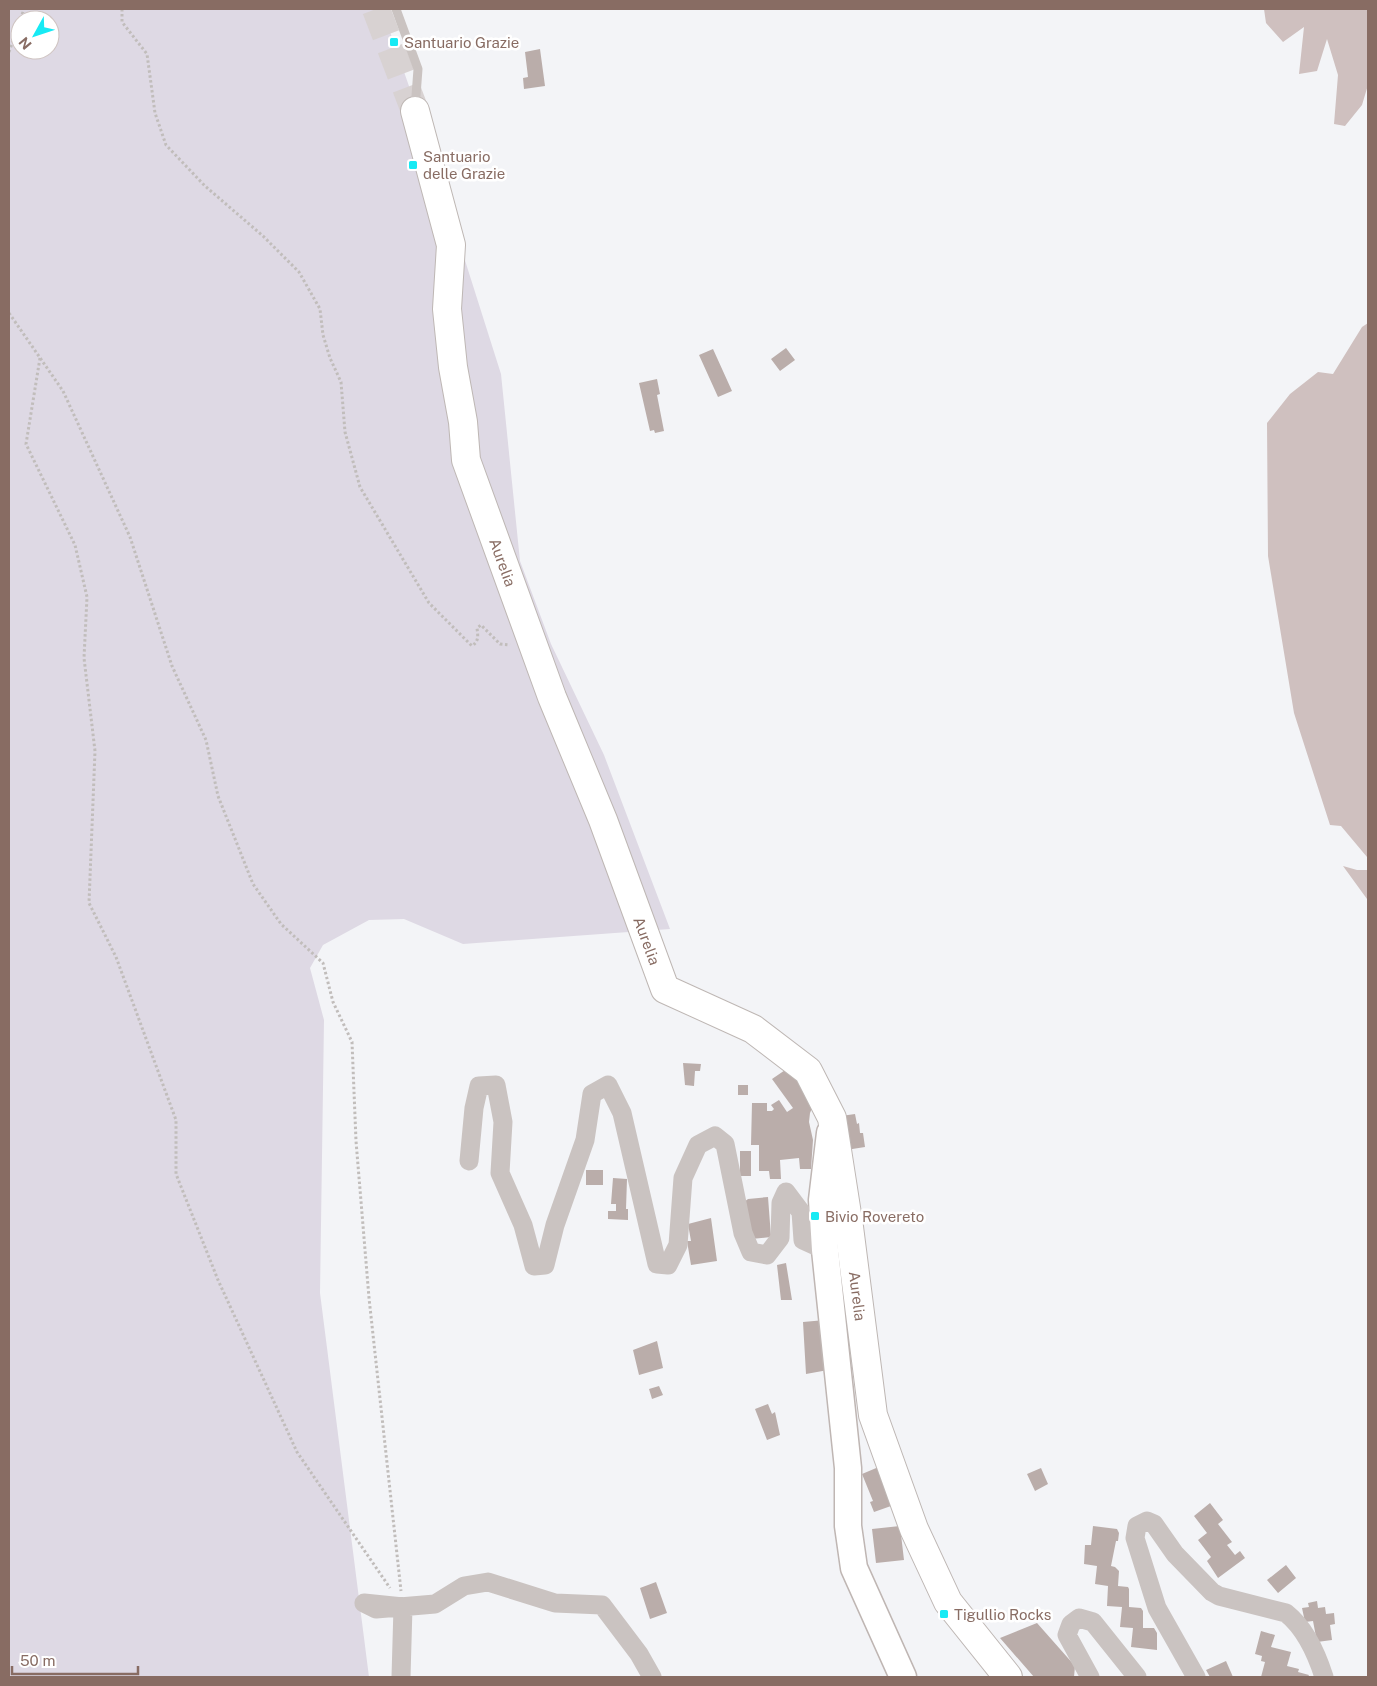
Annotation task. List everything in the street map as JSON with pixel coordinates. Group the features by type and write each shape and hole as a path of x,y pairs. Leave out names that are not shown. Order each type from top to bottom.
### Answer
{"main road":[{"name":"Aurelia","path":"415,111 451,244 447,309 453,367 463,422 466,460 552,696 603,820 665,989 753,1029 808,1071 832,1118 850,1228 872,1415 914,1529 948,1602 1008,1677"}],"street":[{"path":"468,1161 474,1108 479,1086 496,1085 503,1122 500,1173 523,1225 534,1266 545,1265 555,1225 585,1140 592,1094 608,1085 622,1113 657,1264 668,1266 678,1245 683,1178 694,1153 698,1145 715,1136 724,1144 743,1233 751,1252 767,1255 780,1238 781,1203 786,1192 801,1212 803,1240 825,1250"},
{"path":"832,1118 822,1200 825,1250 848,1468 848,1526 854,1568 902,1677"},
{"path":"1196,1677 1169,1633 1154,1600 1135,1538 1138,1526 1147,1521 1154,1524 1176,1554 1212,1592 1219,1596 1286,1613 1295,1620 1318,1658 1324,1677"},
{"path":"401,1677 403,1607 435,1604 464,1586 488,1582 555,1603 602,1605 640,1654 652,1677"},
{"path":"1090,1677 1067,1635 1071,1624 1079,1618 1093,1622 1137,1677"}],"lane":[{"path":"396,9 418,69 415,111"}],"path":[{"path":"9,52 24,9"},
{"path":"122,9 122,22 147,54 155,113 166,145 204,186 262,236 299,272 320,309 323,335 330,358 341,382 345,432 360,487 429,603 472,646 478,638 476,628 480,624 500,644 510,645 514,642 515,634 523,616"},
{"path":"9,312 63,391 130,538 172,666 206,740 218,796 253,884 281,924 323,963 333,1002 352,1042 356,1141 369,1298 403,1607"},
{"path":"40,358 26,444 75,545 87,596 84,658 96,751 89,903 116,957 176,1120 176,1174 218,1280 297,1452 403,1607"}],"shaded area":[{"path":"9,9 382,9 417,109 501,374 520,561 551,644 604,755 670,929 463,944 404,919 369,920 323,945 310,968 324,1020 320,1293 369,1677 9,1677"},
{"path":"1264,9 1368,9 1368,85 1362,105 1345,126 1334,124 1338,75 1327,39 1317,71 1299,74 1304,27 1283,42 1266,23"},
{"path":"1368,323 1368,862 1367,857 1341,826 1330,825 1294,713 1268,556 1267,423 1290,394 1318,372 1333,374 1362,327"},
{"path":"1343,866 1357,870 1368,870 1367,899"}],"building":[{"path":"540,49 545,86 524,89 523,78 528,77 525,52"},
{"path":"786,348 795,360 780,371 771,359"},
{"path":"713,349 732,391 718,397 699,355"},
{"path":"657,379 660,394 657,395 664,431 655,433 654,430 650,431 639,383"},
{"path":"683,1063 701,1064 700,1071 695,1071 694,1086 685,1085"},
{"path":"791,1066 813,1106 809,1122 813,1140 811,1169 800,1169 799,1158 780,1160 781,1179 770,1179 769,1171 759,1171 759,1145 751,1145 752,1103 767,1103 767,1111 772,1111 774,1109 771,1105 779,1100 787,1112 793,1108 772,1079"},
{"path":"738,1085 748,1085 748,1095 738,1095"},
{"path":"855,1114 857,1124 859,1123 860,1133 863,1133 865,1147 846,1150 841,1116"},
{"path":"740,1151 751,1151 751,1176 740,1176"},
{"path":"586,1170 603,1170 603,1185 586,1185"},
{"path":"613,1178 627,1179 626,1209 628,1209 628,1220 608,1219 608,1211 616,1211 616,1204 611,1204"},
{"path":"768,1197 771,1237 751,1239 744,1202 748,1199"},
{"path":"711,1218 717,1261 691,1265 687,1241 691,1241 688,1224"},
{"path":"786,1263 792,1300 781,1300 777,1265"},
{"path":"825,1320 828,1370 806,1374 803,1322"},
{"path":"657,1341 663,1368 639,1375 633,1350"},
{"path":"659,1386 663,1395 652,1399 649,1389"},
{"path":"768,1404 772,1414 775,1412 780,1435 767,1440 755,1409"},
{"path":"881,1466 893,1494 887,1496 891,1506 874,1512 870,1502 873,1501 862,1474"},
{"path":"1041,1468 1048,1484 1035,1491 1027,1474"},
{"path":"1210,1503 1223,1520 1218,1524 1232,1542 1227,1545 1235,1555 1240,1551 1245,1558 1218,1578 1207,1561 1211,1557 1198,1540 1207,1533 1194,1516"},
{"path":"900,1526 904,1560 876,1563 872,1529"},
{"path":"1093,1526 1117,1529 1119,1533 1118,1541 1116,1541 1111,1566 1119,1571 1118,1586 1128,1587 1129,1589 1129,1607 1141,1608 1143,1611 1143,1628 1154,1628 1157,1633 1157,1650 1131,1647 1133,1628 1120,1627 1122,1607 1107,1606 1108,1586 1095,1584 1097,1566 1084,1564 1085,1545 1091,1545"},
{"path":"1286,1565 1296,1578 1278,1593 1267,1580"},
{"path":"656,1582 667,1613 650,1619 640,1588"},
{"path":"1317,1601 1318,1608 1325,1607 1326,1614 1334,1613 1335,1624 1330,1625 1332,1640 1317,1642 1313,1621 1305,1622 1302,1608 1309,1607 1308,1603"},
{"path":"1037,1623 1075,1666 1074,1677 1034,1677 1000,1638"},
{"path":"1261,1631 1275,1635 1271,1647 1291,1652 1287,1666 1299,1669 1298,1672 1309,1675 1308,1677 1261,1677 1265,1662 1261,1661 1262,1656 1255,1654"},
{"path":"1226,1661 1233,1677 1210,1677 1206,1670"}],"tunnel":[{"path":"376,9 415,111"}],"place":[{"name":"Santuario Grazie","path":"394,42"},
{"name":"Santuario delle Grazie","path":"413,165"},
{"name":"Bivio Rovereto","path":"815,1216"},
{"name":"Tigullio Rocks","path":"944,1614"}]}
